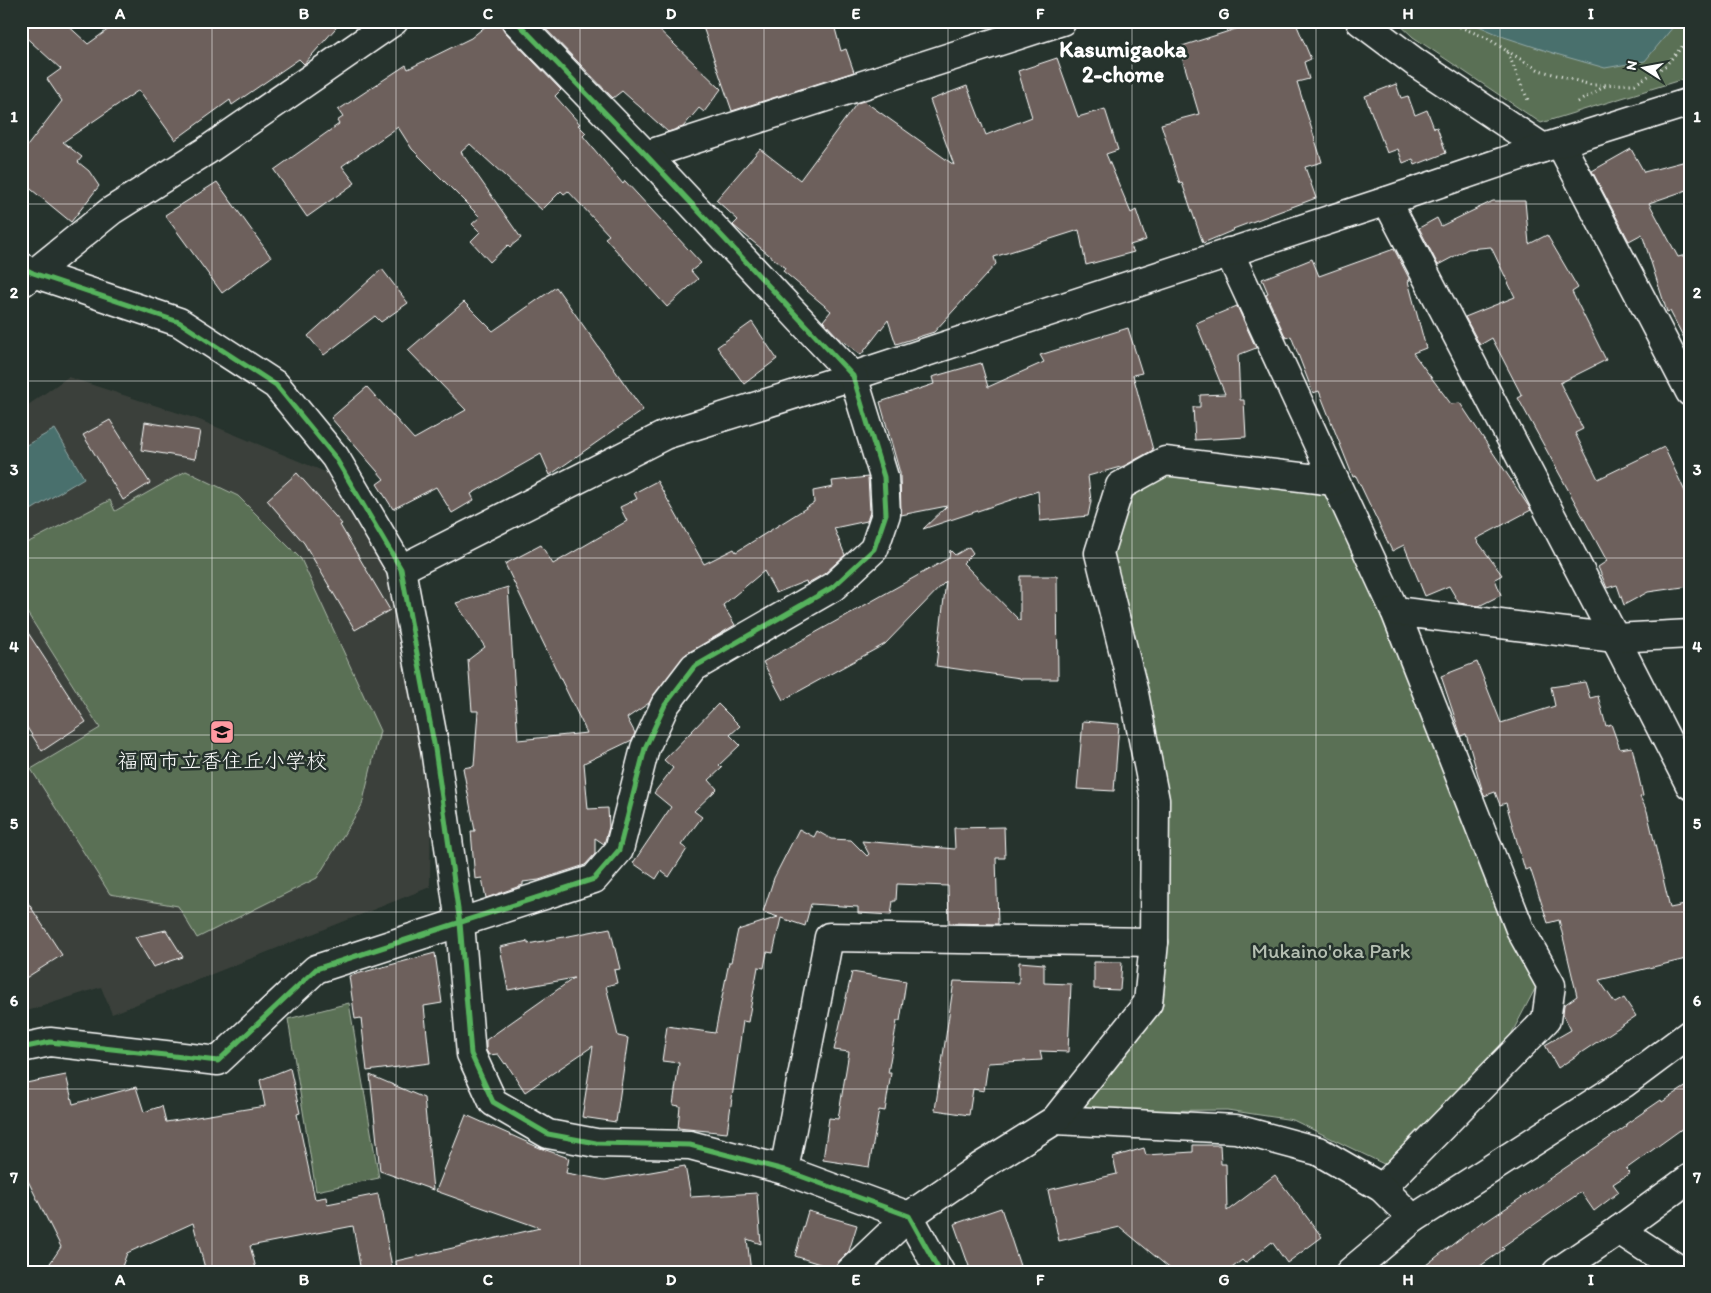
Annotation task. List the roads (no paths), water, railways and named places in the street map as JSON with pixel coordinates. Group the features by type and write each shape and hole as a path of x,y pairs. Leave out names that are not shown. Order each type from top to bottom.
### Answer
{"street":[{"path":"25,274 111,211 206,151 394,21"},
{"path":"21,1048 50,1042 218,1061 316,969 594,879 619,850 645,748 665,705 694,667 833,587 874,549 886,514 884,477 853,376 646,155 516,21"},
{"path":"646,155 1062,21"},
{"path":"1360,21 1416,63 1542,143 1690,392"},
{"path":"401,569 665,435 853,376 1387,201 1542,143 1690,102"},
{"path":"1387,201 1690,785"},
{"path":"1228,252 1395,611 1520,929 1551,985 1546,1020 1382,1188"},
{"path":"25,274 179,322 276,385 335,457 401,569 435,749 460,923 470,1054 493,1102 548,1134 596,1143 690,1145 784,1170 909,1216 940,1272"},
{"path":"850,1272 909,1216 980,1167 1055,1120 1148,1003 1154,942 1154,800 1134,693 1099,553 1120,486 1165,461 1334,480"},
{"path":"1395,611 1615,638 1690,634"},
{"path":"784,1170 829,937 1154,942"},
{"path":"1350,1272 1413,1219 1624,1084 1690,1034"},
{"path":"1055,1120 1236,1129 1318,1151 1382,1188 1413,1219"},
{"path":"1557,1272 1690,1178"},
{"path":"1619,1230 1683,1272"}],"water":[{"path":"1467,21 1678,21 1645,61 1605,68 1504,37"},
{"path":"55,429 84,478 21,516 21,448"}],"place":[{"name":"福岡市立香住丘小学校","path":"222,732"}],"district":[{"name":"Kasumigaoka 2-chome","path":"1123,62"}],"park label":[{"name":"Mukaino'oka Park","path":"1331,950"}]}
